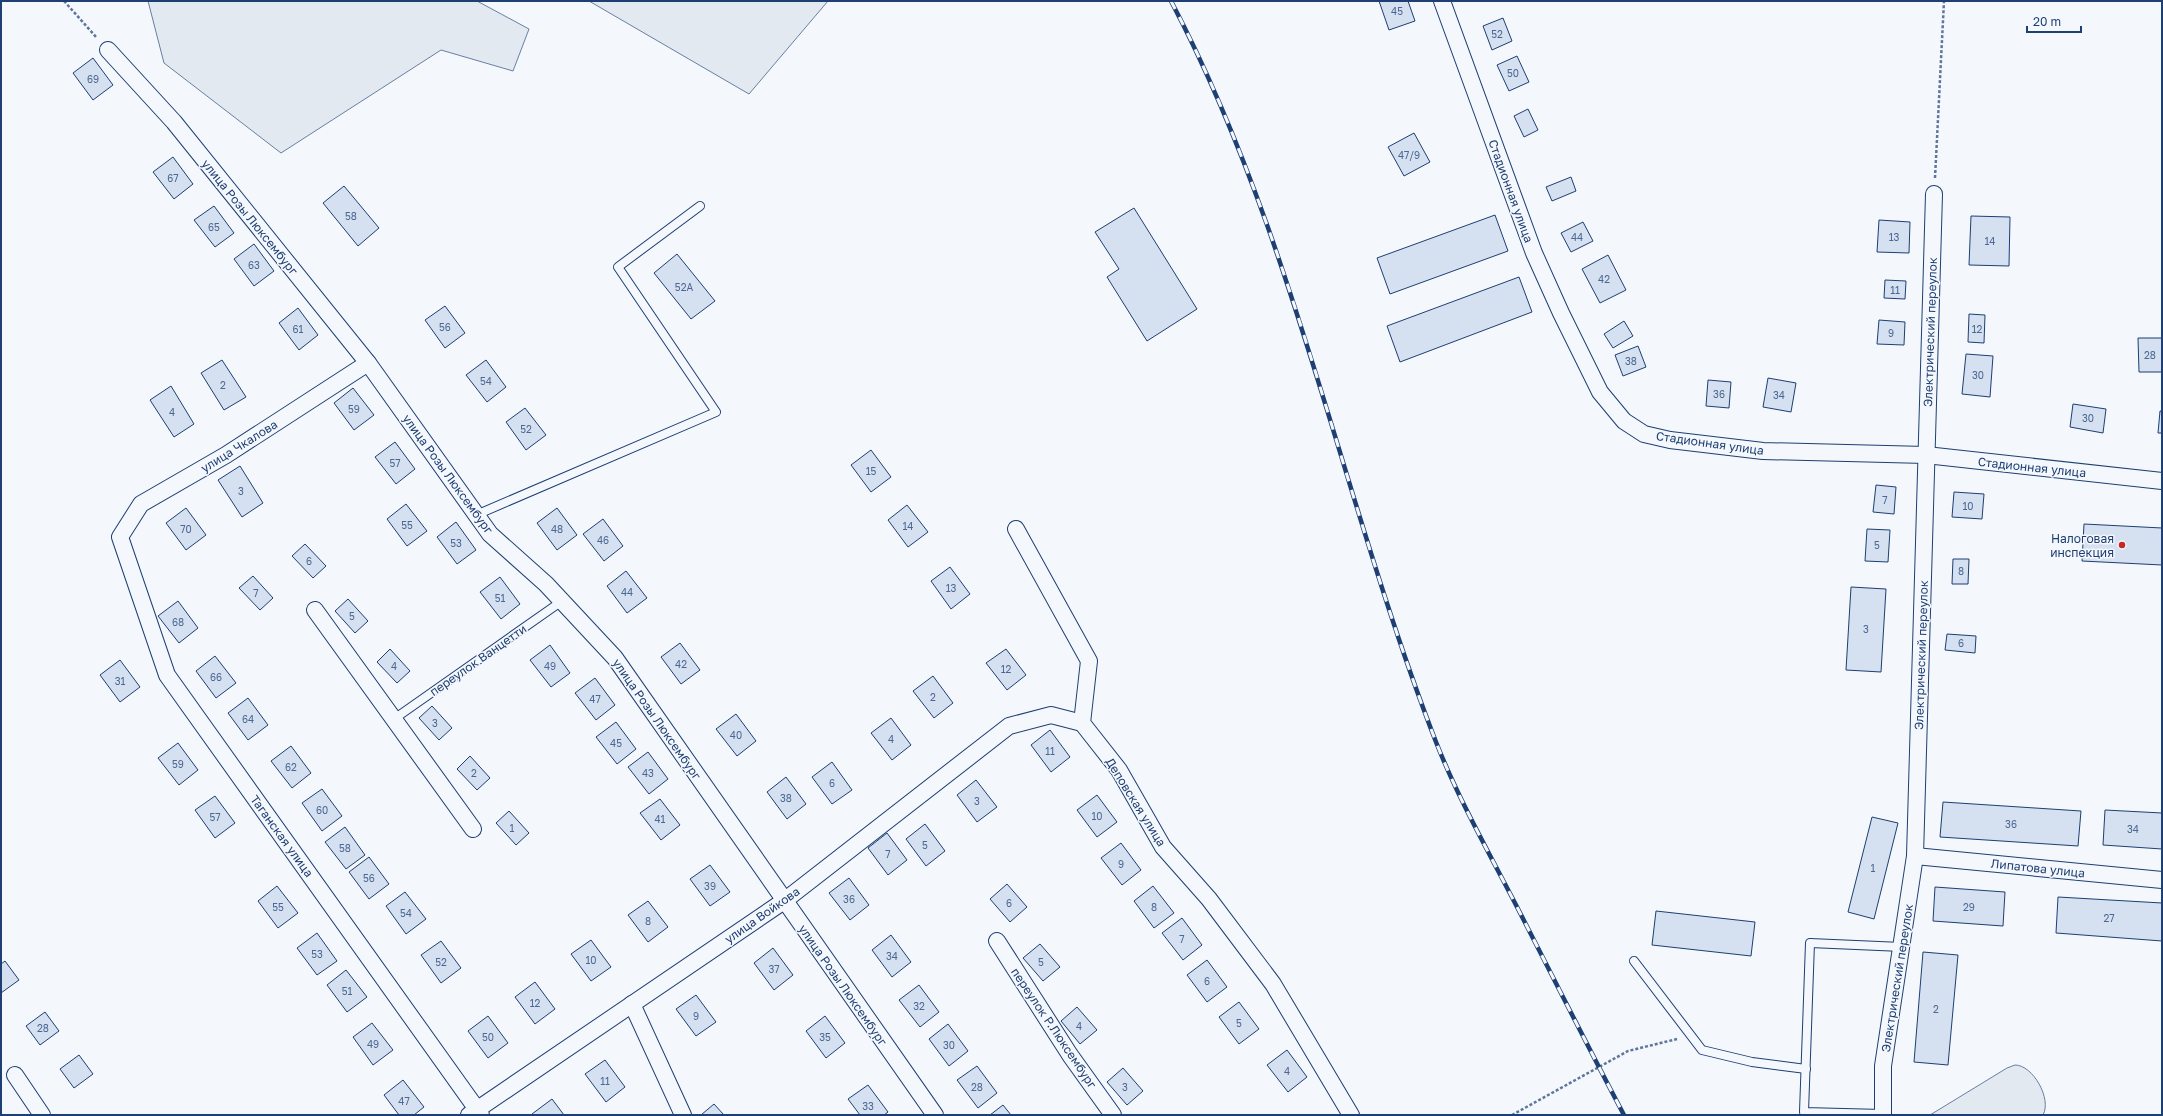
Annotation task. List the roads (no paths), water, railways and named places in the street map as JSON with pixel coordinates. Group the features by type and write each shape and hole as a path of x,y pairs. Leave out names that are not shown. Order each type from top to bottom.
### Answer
{"street":[{"name":"Стадионная улица","path":"1442,1 1537,260 1560,313 1600,392 1624,421 1644,434 1670,440 1764,451 1926,455 2162,481"},
{"name":"улица Розы Люксембург","path":"108,50 174,122 368,363 490,534 546,584 615,658 935,1115"},
{"name":"Электрический переулок","path":"1883,1115 1883,1066 1915,856 1934,194"},
{"name":"улица Чкалова","path":"120,537 141,504 226,455 368,363"},
{"path":"1016,529 1089,661 1082,723"},
{"name":"Таганская улица","path":"120,537 167,675 476,1113"},
{"path":"315,610 473,829"},
{"name":"улица Войкова","path":"476,1113 632,1004 784,901 1009,726 1051,715 1082,723"},
{"name":"Деповская улица","path":"1082,723 1119,770 1163,847 1209,899 1273,984 1351,1115"},
{"name":"Липатова улица","path":"1915,856 2162,880"},
{"name":"переулок Р.Люксембург","path":"996,940 1070,1055 1113,1115"},
{"path":"632,1004 683,1115"},
{"path":"15,1076 42,1115"}],"lane":[{"path":"476,515 716,412 618,268 700,206"},
{"name":"переулок Ванцетти","path":"394,719 562,601"},
{"path":"1883,1115 1804,1112 1810,944 1902,946"},
{"path":"1634,960 1702,1050 1752,1062 1806,1069"}],"railway":[{"path":"1171,1 1214,90 1251,181 1284,274 1402,649 1436,742 1454,784 1474,824 1624,1115"}],"place":[{"name":"Налоговая инспекция","path":"2122,545"}]}
